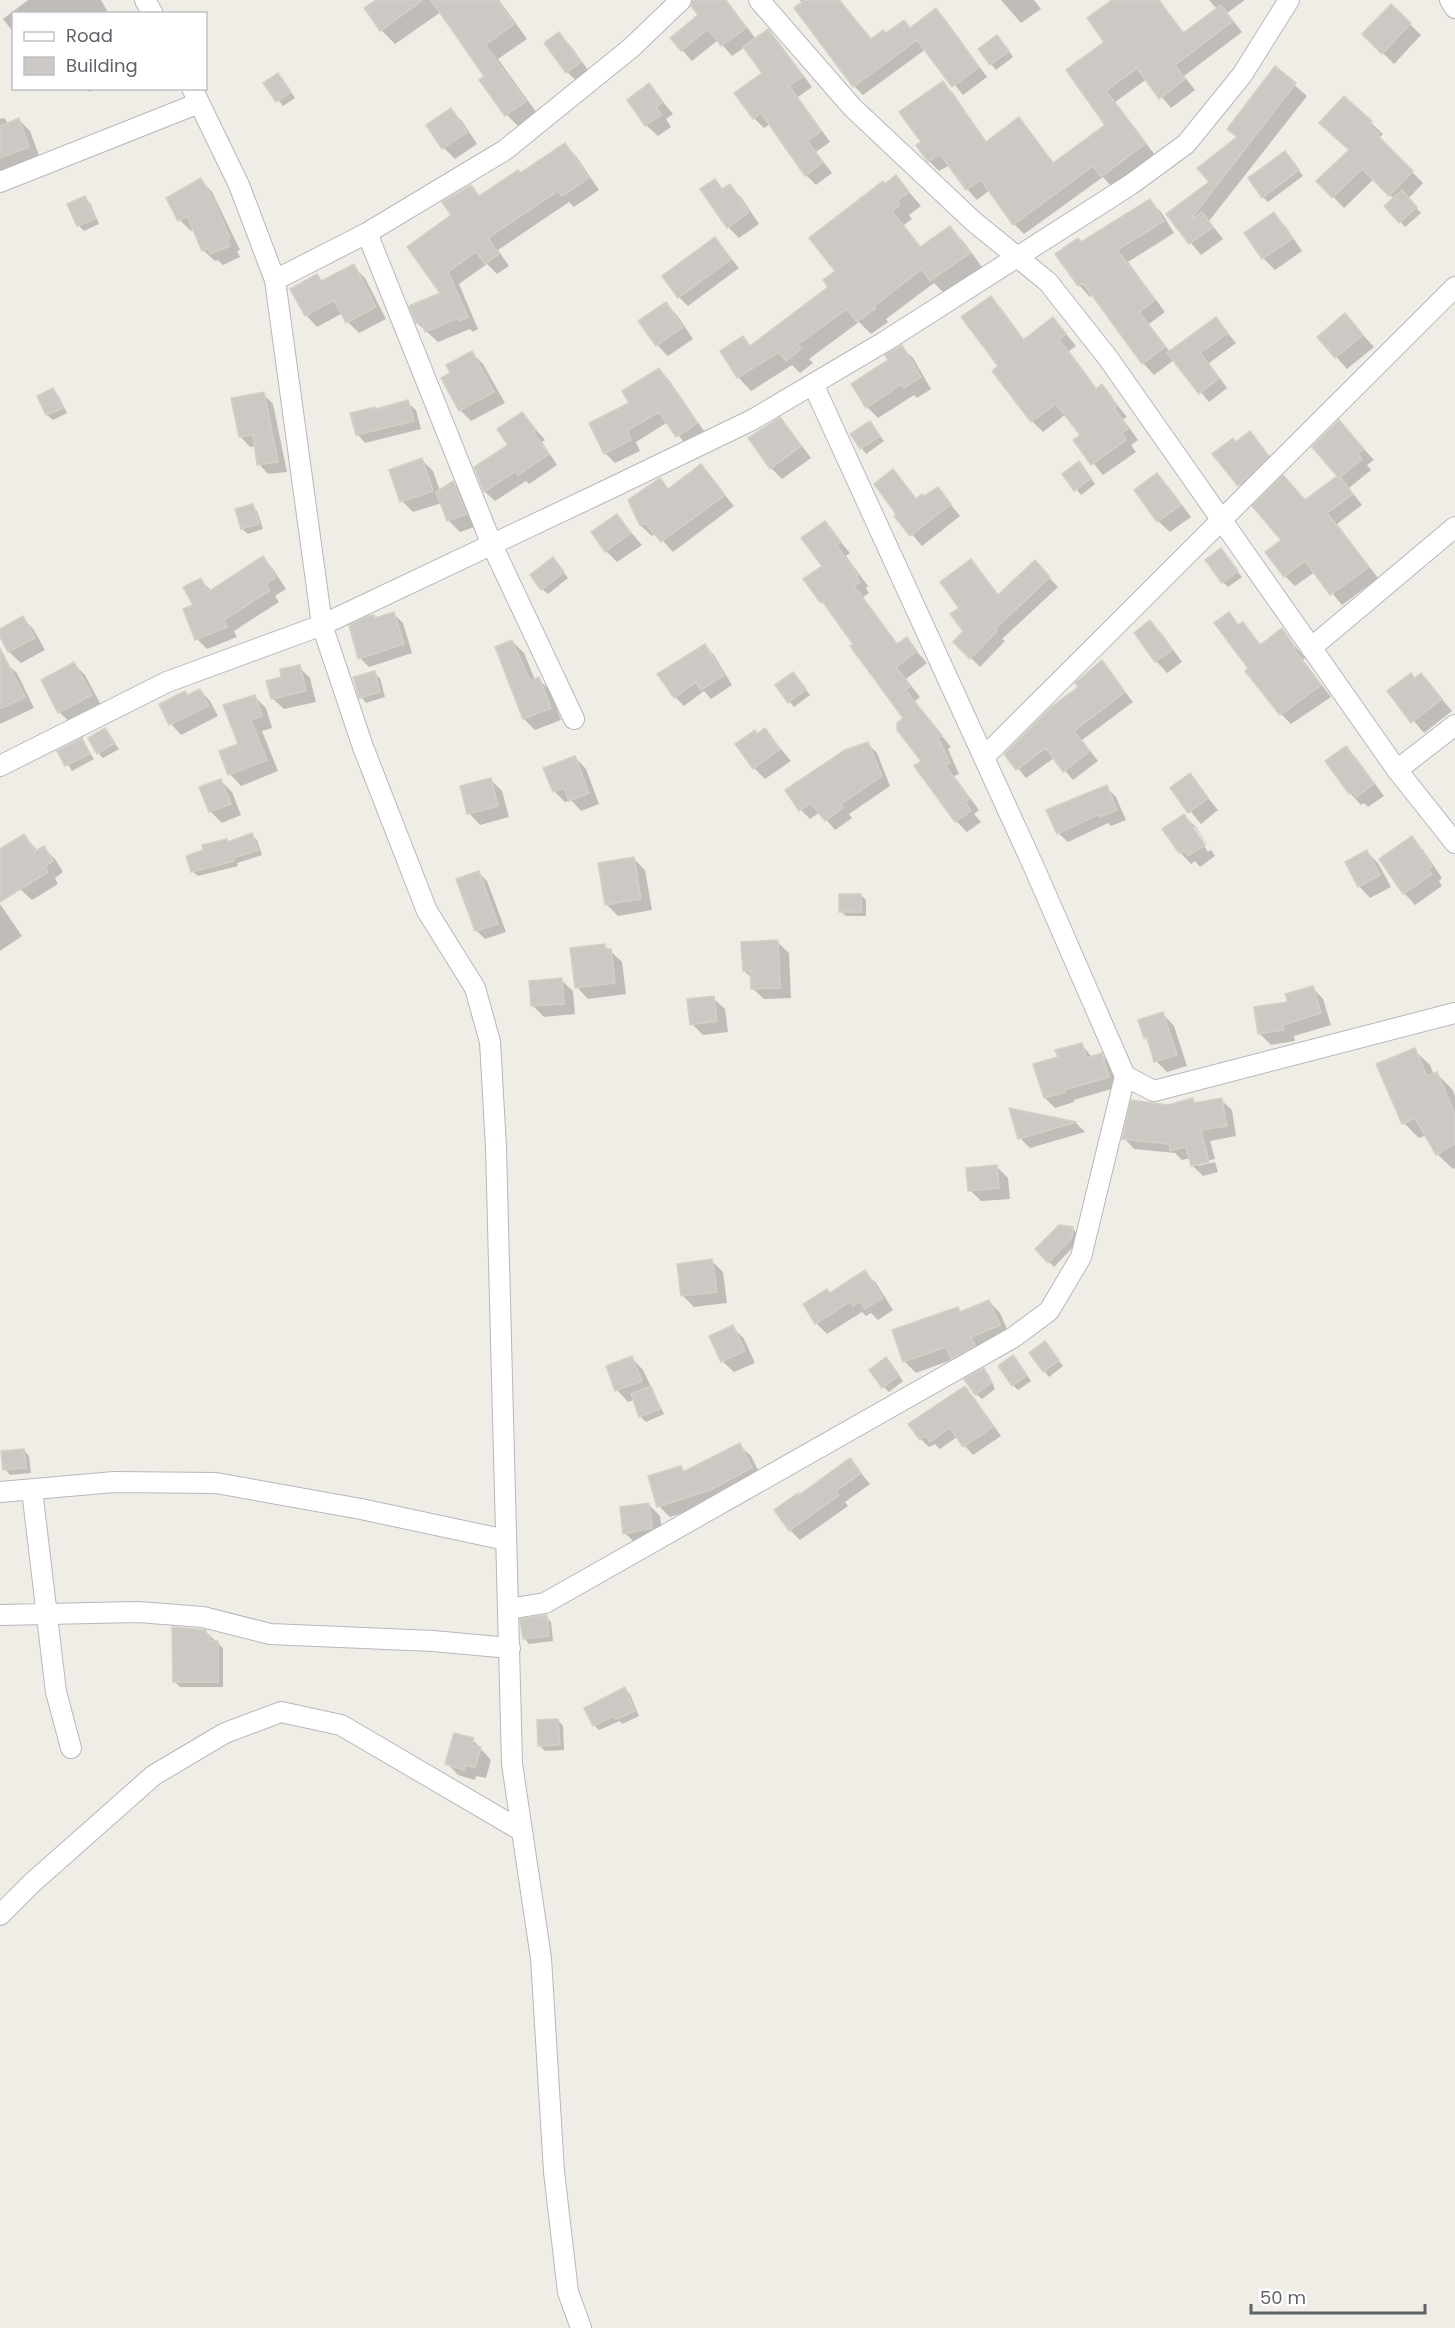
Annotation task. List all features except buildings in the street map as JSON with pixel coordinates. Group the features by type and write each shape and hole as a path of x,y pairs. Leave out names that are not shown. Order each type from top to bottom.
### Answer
{"street":[{"path":"275,280 367,234 505,150 631,48 681,0"},
{"path":"759,0 852,107 973,221 1048,282 1101,349 1397,770 1455,843"},
{"path":"0,766 167,682 322,625 492,545 752,420 884,342 1130,185 1186,144 1242,75 1289,0"},
{"path":"1450,0 1455,8"},
{"path":"0,182 195,96 239,185 275,280 322,625 363,747 427,911 475,988 490,1042 496,1147 512,1764 541,1958 554,2172 566,2281 582,2328"},
{"path":"367,234 492,545 574,719"},
{"path":"984,757 1455,287"},
{"path":"509,1609 545,1603 1014,1337 1049,1311 1081,1257 1125,1076 1034,865 813,384"},
{"path":"1311,648 1455,527"},
{"path":"1397,770 1455,725"},
{"path":"1125,1076 1154,1091 1455,1013"},
{"path":"0,1492 114,1482 216,1483 361,1509 507,1540"},
{"path":"32,1490 56,1692 71,1748"},
{"path":"0,1615 138,1612 203,1617 270,1634 433,1641 510,1648"},
{"path":"0,1915 32,1883 154,1775 225,1733 281,1712 341,1725 522,1831"}]}
